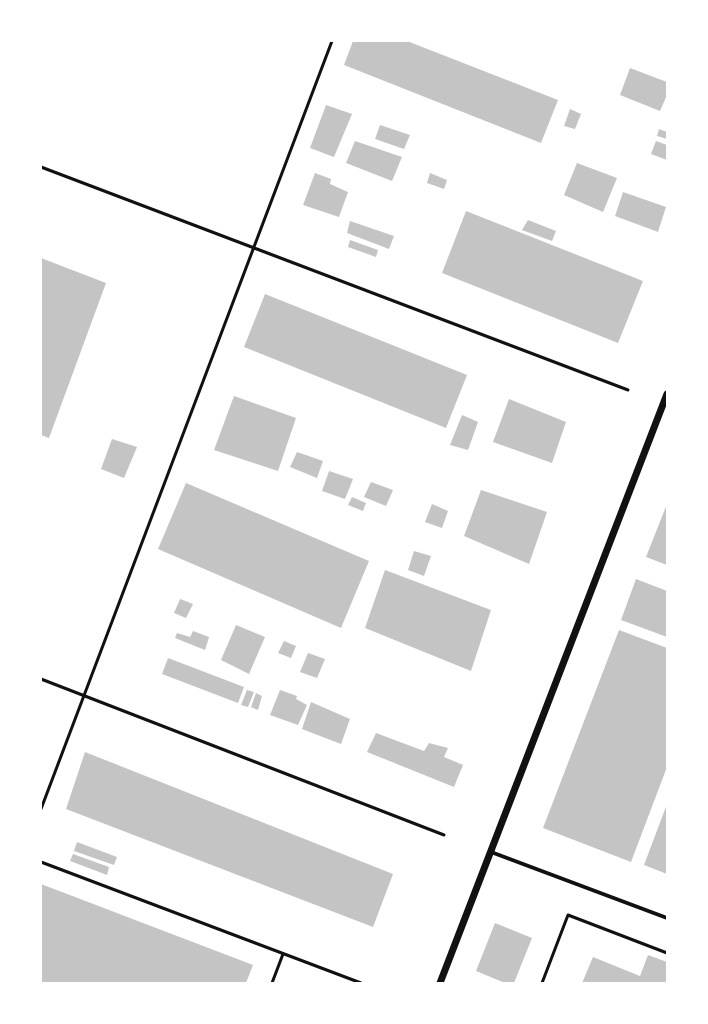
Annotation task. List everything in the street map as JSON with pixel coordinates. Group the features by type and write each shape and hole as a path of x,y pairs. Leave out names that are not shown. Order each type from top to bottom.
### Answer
{"street":[{"path":"440,983 667,394"},
{"path":"491,852 667,918"}],"lane":[{"path":"41,809 332,41"},
{"path":"41,167 628,390"},
{"path":"41,679 444,835"},
{"path":"41,862 361,983"},
{"path":"542,983 568,916 667,953"},
{"path":"272,983 283,954"}],"building":[{"path":"353,41 407,41 558,100 541,143 344,65"},
{"path":"630,68 667,82 667,95 660,111 620,95"},
{"path":"326,105 352,114 334,157 310,148"},
{"path":"570,109 581,114 575,129 564,126"},
{"path":"380,125 410,135 404,149 375,139"},
{"path":"659,129 667,132 667,139 657,136"},
{"path":"355,141 402,157 392,181 346,163"},
{"path":"656,141 667,145 667,160 651,154"},
{"path":"577,163 617,178 603,212 564,195"},
{"path":"315,173 331,179 330,184 348,192 339,217 303,205"},
{"path":"430,173 447,180 444,189 427,183"},
{"path":"623,192 666,207 658,232 615,216"},
{"path":"466,211 643,281 618,343 442,273"},
{"path":"528,220 556,231 552,241 522,230"},
{"path":"350,221 394,236 389,249 347,233"},
{"path":"350,240 378,250 376,257 348,247"},
{"path":"41,258 106,283 49,438 41,435"},
{"path":"265,294 467,375 446,428 244,347"},
{"path":"234,396 296,418 278,471 214,450"},
{"path":"509,399 566,422 552,463 493,442"},
{"path":"462,415 478,422 468,450 450,445"},
{"path":"112,439 137,447 124,478 101,469"},
{"path":"297,452 323,461 317,478 290,467"},
{"path":"329,471 353,479 345,499 322,491"},
{"path":"371,482 393,490 386,506 364,497"},
{"path":"186,483 369,561 341,628 158,549"},
{"path":"481,490 547,512 529,564 464,536"},
{"path":"352,497 366,503 363,511 348,505"},
{"path":"432,504 448,511 442,528 425,522"},
{"path":"667,504 667,565 646,557"},
{"path":"414,551 431,556 424,576 408,570"},
{"path":"385,570 491,610 471,671 365,628"},
{"path":"636,579 667,591 667,637 621,620"},
{"path":"180,599 193,604 186,618 174,613"},
{"path":"236,625 265,637 249,674 221,660"},
{"path":"619,630 667,648 667,767 631,862 543,828"},
{"path":"193,631 209,637 205,650 175,638 177,633 190,637"},
{"path":"284,641 296,646 291,658 278,653"},
{"path":"308,653 325,659 317,678 300,672"},
{"path":"168,658 244,687 238,703 162,674"},
{"path":"247,690 254,692 248,707 241,705"},
{"path":"280,690 297,696 296,699 307,705 298,725 270,715"},
{"path":"256,693 262,696 258,710 251,707"},
{"path":"311,702 350,719 341,744 302,729"},
{"path":"376,733 424,751 429,743 448,748 444,757 463,765 454,787 367,752"},
{"path":"85,752 393,874 373,927 66,809"},
{"path":"667,804 667,874 644,865"},
{"path":"77,842 117,857 114,865 74,851"},
{"path":"73,854 109,867 107,875 70,861"},
{"path":"41,884 253,965 246,983 41,983"},
{"path":"495,923 532,938 514,983 505,983 476,971"},
{"path":"648,955 667,962 667,983 582,983 593,957 640,976"}]}
